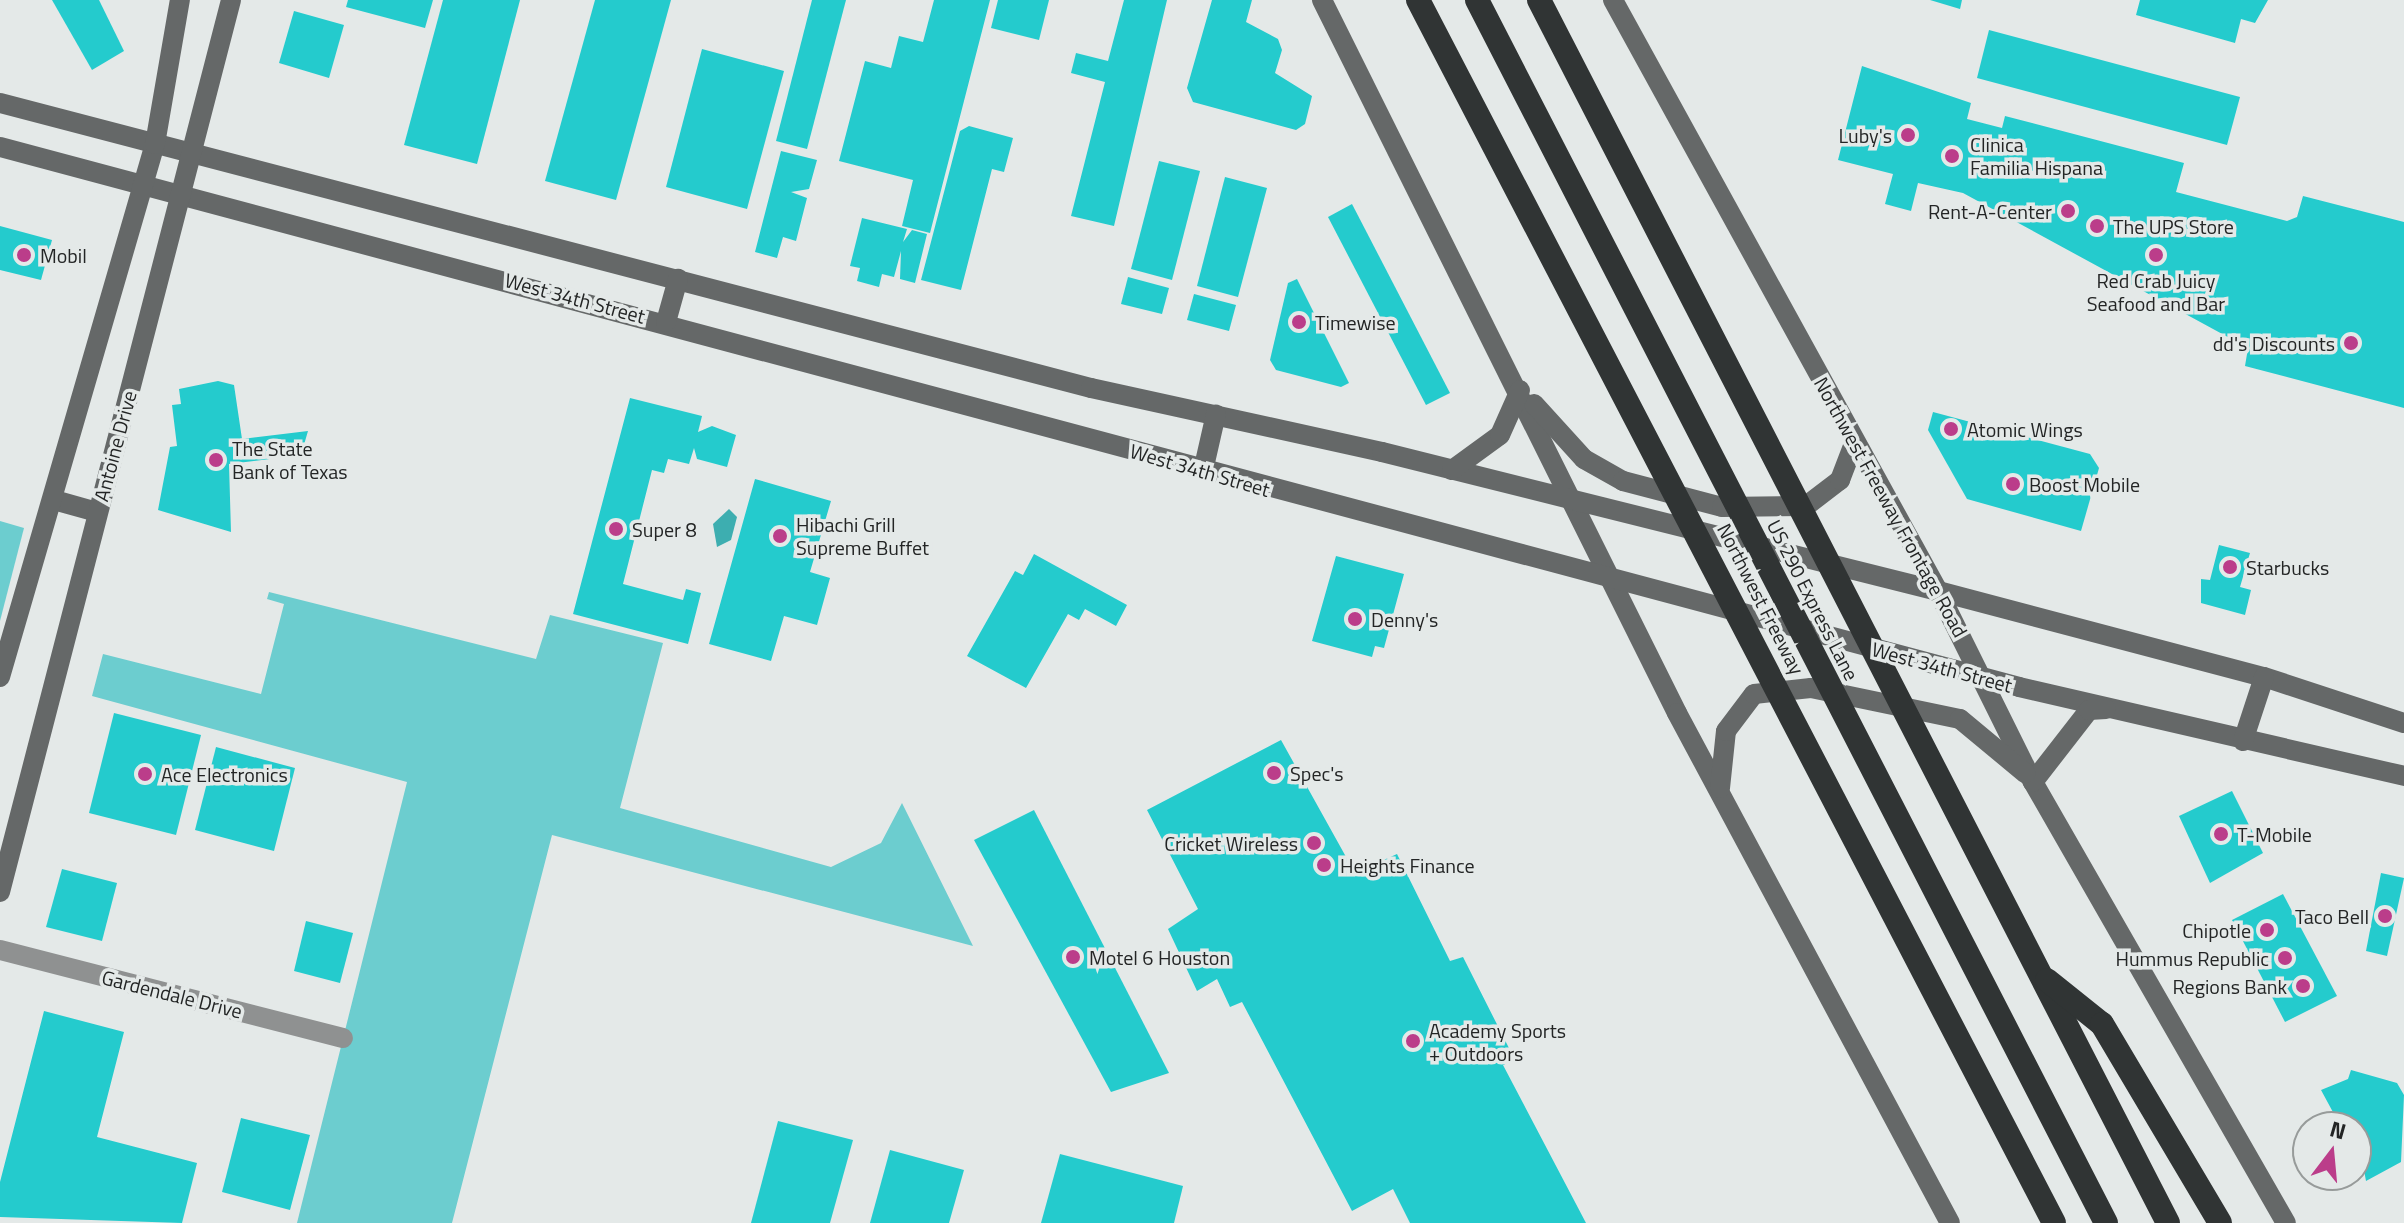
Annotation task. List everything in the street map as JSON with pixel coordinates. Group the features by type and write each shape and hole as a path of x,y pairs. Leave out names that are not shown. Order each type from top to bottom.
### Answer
{"highway":[{"name":"Northwest Freeway","path":"1418,0 1617,372 2054,1223"},
{"name":"US 290 Express Lane","path":"1477,0 2106,1223"},
{"path":"1539,0 2168,1223"},
{"path":"2039,973 2102,1024 2220,1223"}],"main road":[{"path":"0,677 54,500 139,184 155,144 180,0"},
{"name":"Antoine Drive","path":"0,892 231,0"},
{"path":"1322,0 1720,788 1950,1223"},
{"name":"Northwest Freeway Frontage Road","path":"1613,0 1854,444 1938,591 2033,782 2286,1223"},
{"path":"0,103 1079,385 1452,470 1938,591 2264,677 2404,723"},
{"name":"West 34th Street","path":"0,147 666,322 1203,471 1983,678 2243,741 2404,776"},
{"path":"666,322 678,279"},
{"path":"1520,390 1597,466 1623,481 1722,507 1806,506 1840,480 1854,444"},
{"path":"1452,470 1500,435 1520,390"},
{"path":"1203,471 1216,414"},
{"path":"54,500 97,512"},
{"path":"2243,741 2264,677"},
{"path":"1720,788 1726,731 1754,694 1811,688 1960,719 2033,782 2089,710 2111,709"}],"street":[{"name":"Gardendale Drive","path":"0,950 343,1038"}],"shaded area":[{"path":"729,509 737,517 731,540 717,547 713,524"},
{"path":"0,521 24,528 0,621"},
{"path":"269,592 536,659 550,615 663,643 620,808 831,867 881,843 902,803 973,946 552,835 452,1223 297,1223 407,782 92,696 103,654 261,694 284,604 267,599"}],"building":[{"path":"52,0 99,0 124,51 92,70"},
{"path":"348,0 433,0 425,28 346,7"},
{"path":"443,0 520,0 477,164 404,145"},
{"path":"595,0 671,0 616,200 545,181"},
{"path":"812,0 846,0 807,149 776,141"},
{"path":"934,0 990,0 930,233 902,226 913,180 839,161 865,61 891,68 899,36 923,42"},
{"path":"998,0 1049,0 1039,40 991,28"},
{"path":"1124,0 1167,0 1114,226 1071,216 1105,82 1071,73 1076,53 1108,61"},
{"path":"1212,0 1252,0 1246,22 1278,39 1282,50 1275,73 1312,96 1305,124 1296,130 1193,102 1187,88"},
{"path":"1930,0 1962,0 1960,9"},
{"path":"2140,0 2268,0 2255,23 2241,19 2235,43 2136,15"},
{"path":"294,11 344,25 329,78 279,63"},
{"path":"1989,30 2240,97 2227,145 1977,78"},
{"path":"702,49 784,71 747,209 666,187"},
{"path":"1862,66 1971,103 1967,119 2002,128 2005,116 2184,163 2176,192 2287,221 2297,217 2303,196 2404,222 2404,408 2245,366 2248,348 1963,193 1918,183 1911,211 1885,204 1893,174 1838,160"},
{"path":"969,126 1013,138 1004,172 992,169 961,290 921,280 960,131"},
{"path":"781,151 817,160 809,189 791,192 807,198 796,241 783,237 777,258 755,252"},
{"path":"1159,161 1200,171 1172,280 1131,269"},
{"path":"1225,177 1267,188 1238,297 1197,286"},
{"path":"1352,204 1450,393 1426,405 1328,217"},
{"path":"862,218 907,229 903,242 912,230 927,234 915,283 900,279 901,251 894,277 882,274 879,287 857,281 860,268 850,266"},
{"name":"Mobil","path":"0,226 52,240 41,280 0,270"},
{"path":"1128,277 1169,288 1162,314 1121,304"},
{"name":"Timewise","path":"1297,279 1349,383 1341,387 1276,370 1270,360 1288,283"},
{"path":"1194,294 1236,305 1229,331 1187,320"},
{"name":"The State Bank of Texas","path":"218,381 234,385 242,439 308,431 301,455 229,464 231,532 158,510 170,447 177,446 172,405 181,404 179,389"},
{"name":"Super 8","path":"630,398 702,416 698,432 712,426 736,435 727,467 697,459 694,448 689,464 668,459 664,473 652,470 623,584 683,600 686,589 701,593 688,644 573,614"},
{"path":"1933,412 2090,454 2099,468 2081,531 1967,499 1928,430"},
{"name":"Hibachi Grill Supreme Buffet","path":"755,479 831,501 810,572 830,578 817,625 784,616 771,661 709,644"},
{"name":"Starbucks","path":"2219,545 2250,553 2240,587 2251,590 2245,615 2201,603 2201,579 2210,580"},
{"path":"1034,554 1127,605 1116,626 1085,609 1079,620 1068,614 1026,688 967,656 1015,571 1023,575"},
{"name":"Denny's","path":"1336,556 1404,574 1384,648 1375,646 1372,657 1312,641"},
{"name":"Ace Electronics","path":"114,713 201,735 176,835 89,813"},
{"path":"1281,740 1355,873 1397,854 1450,961 1463,957 1515,1060 1503,1065 1586,1223 1410,1223 1393,1189 1352,1211 1242,1002 1230,1007 1217,979 1197,991 1168,929 1198,909 1147,810"},
{"path":"216,747 295,768 274,851 195,830"},
{"name":"T-Mobile","path":"2232,791 2263,853 2210,883 2179,816"},
{"name":"Motel 6 Houston","path":"1034,810 1169,1073 1111,1092 974,840"},
{"path":"62,869 117,883 102,941 46,927"},
{"name":"Taco Bell","path":"2381,873 2404,878 2387,956 2366,951"},
{"path":"2283,894 2337,996 2285,1022 2232,920"},
{"path":"306,921 353,933 340,983 294,971"},
{"path":"44,1011 124,1032 97,1137 197,1163 182,1223 0,1217 0,1182"},
{"path":"2351,1070 2397,1083 2404,1095 2401,1162 2372,1178 2372,1111 2332,1111 2321,1090 2348,1079"},
{"path":"241,1118 310,1135 290,1210 222,1192"},
{"path":"778,1121 853,1140 830,1223 751,1223"},
{"path":"890,1150 964,1170 949,1223 870,1223"},
{"path":"1060,1154 1183,1186 1174,1223 1041,1223"}],"place":[{"name":"Luby's","path":"1908,135"},
{"name":"Clinica Familia Hispana","path":"1952,156"},
{"name":"Rent-A-Center","path":"2068,211"},
{"name":"The UPS Store","path":"2097,226"},
{"name":"Mobil","path":"24,255"},
{"name":"Red Crab Juicy Seafood and Bar","path":"2156,255"},
{"name":"Timewise","path":"1299,322"},
{"name":"dd's Discounts","path":"2351,343"},
{"name":"Atomic Wings","path":"1951,429"},
{"name":"The State Bank of Texas","path":"216,460"},
{"name":"Boost Mobile","path":"2013,484"},
{"name":"Super 8","path":"616,529"},
{"name":"Hibachi Grill Supreme Buffet","path":"780,536"},
{"name":"Starbucks","path":"2230,567"},
{"name":"Denny's","path":"1355,619"},
{"name":"Spec's","path":"1274,773"},
{"name":"Ace Electronics","path":"145,774"},
{"name":"T-Mobile","path":"2221,834"},
{"name":"Cricket Wireless","path":"1314,843"},
{"name":"Heights Finance","path":"1324,865"},
{"name":"Taco Bell","path":"2385,916"},
{"name":"Chipotle","path":"2267,930"},
{"name":"Motel 6 Houston","path":"1073,957"},
{"name":"Hummus Republic","path":"2285,958"},
{"name":"Regions Bank","path":"2303,986"},
{"name":"Academy Sports + Outdoors","path":"1413,1041"}]}
